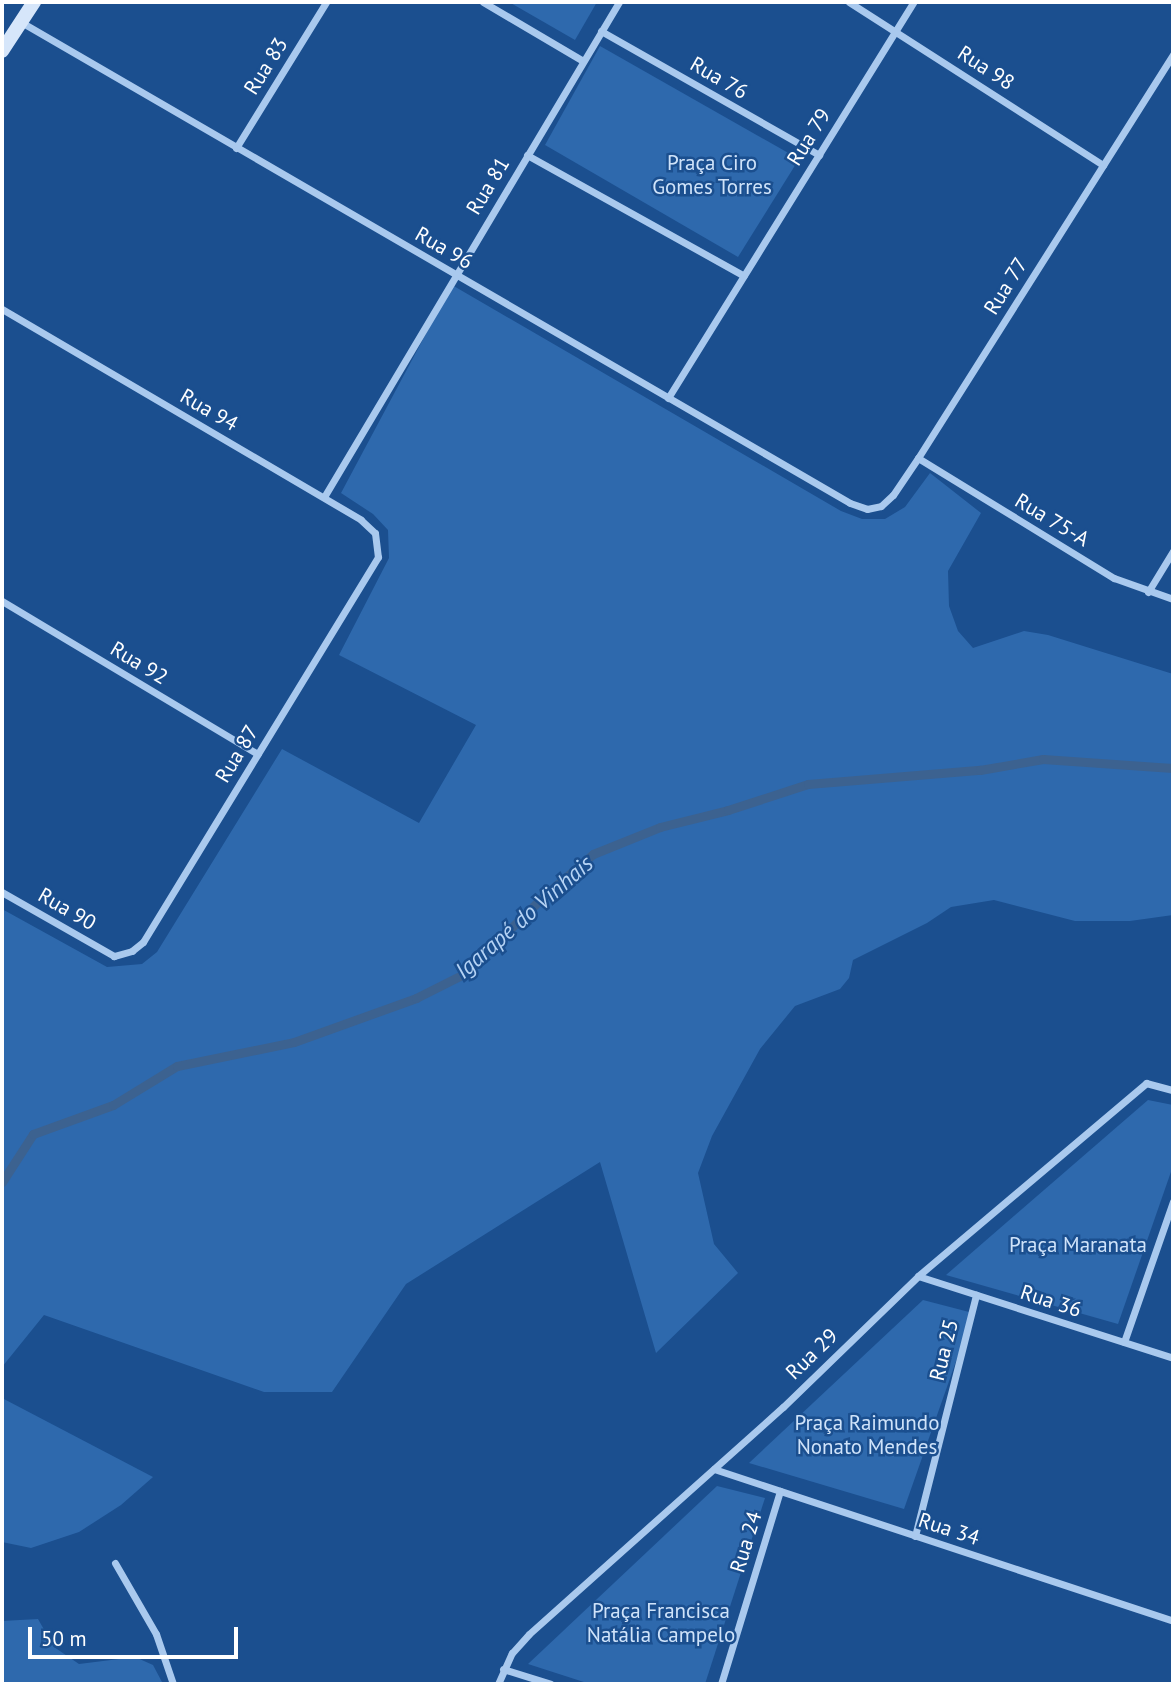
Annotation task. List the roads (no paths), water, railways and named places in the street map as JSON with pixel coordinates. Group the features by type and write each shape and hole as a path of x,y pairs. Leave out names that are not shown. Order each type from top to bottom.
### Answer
{"main road":[{"path":"2,51 34,2"}],"street":[{"name":"Rua 83","path":"236,148 326,2"},
{"path":"483,2 583,61"},
{"name":"Rua 81","path":"324,497 454,274 619,2"},
{"name":"Rua 98","path":"849,2 1103,165"},
{"name":"Rua 79","path":"668,398 914,2"},
{"name":"Rua 96","path":"21,22 850,503"},
{"name":"Rua 76","path":"601,31 819,155"},
{"name":"Rua 77","path":"850,503 867,509 881,506 893,495 1173,54"},
{"path":"527,155 744,276"},
{"name":"Rua 94","path":"2,309 361,520 375,533 377,557"},
{"name":"Rua 75-A","path":"918,458 1114,578 1173,599"},
{"path":"1148,592 1173,551"},
{"name":"Rua 87","path":"114,956 132,951 143,942 377,557"},
{"name":"Rua 92","path":"2,601 258,754"},
{"name":"Rua 90","path":"2,892 114,956"},
{"name":"Rua 29","path":"498,1684 503,1669 529,1634 714,1469 918,1276 1146,1083 1173,1090"},
{"path":"1124,1342 1173,1200"},
{"name":"Rua 36","path":"918,1276 1173,1358"},
{"name":"Rua 25","path":"915,1536 975,1295"},
{"name":"Rua 34","path":"714,1469 1173,1621"},
{"name":"Rua 24","path":"721,1684 780,1491"},
{"path":"115,1563 156,1634 173,1684"},
{"path":"503,1669 551,1684"}],"waterway":[{"name":"Igarapé do Vinhais","path":"2,1182 33,1134 113,1105 177,1066 294,1042 416,998 464,974 545,895 593,854 660,827 728,810 808,784 980,770 1043,759 1173,768"}],"park label":[{"name":"Praça Ciro Gomes Torres","path":"712,175"},
{"name":"Praça Maranata","path":"1078,1245"},
{"name":"Praça Raimundo Nonato Mendes","path":"867,1435"},
{"name":"Praça Francisca Natália Campelo","path":"661,1623"}]}
